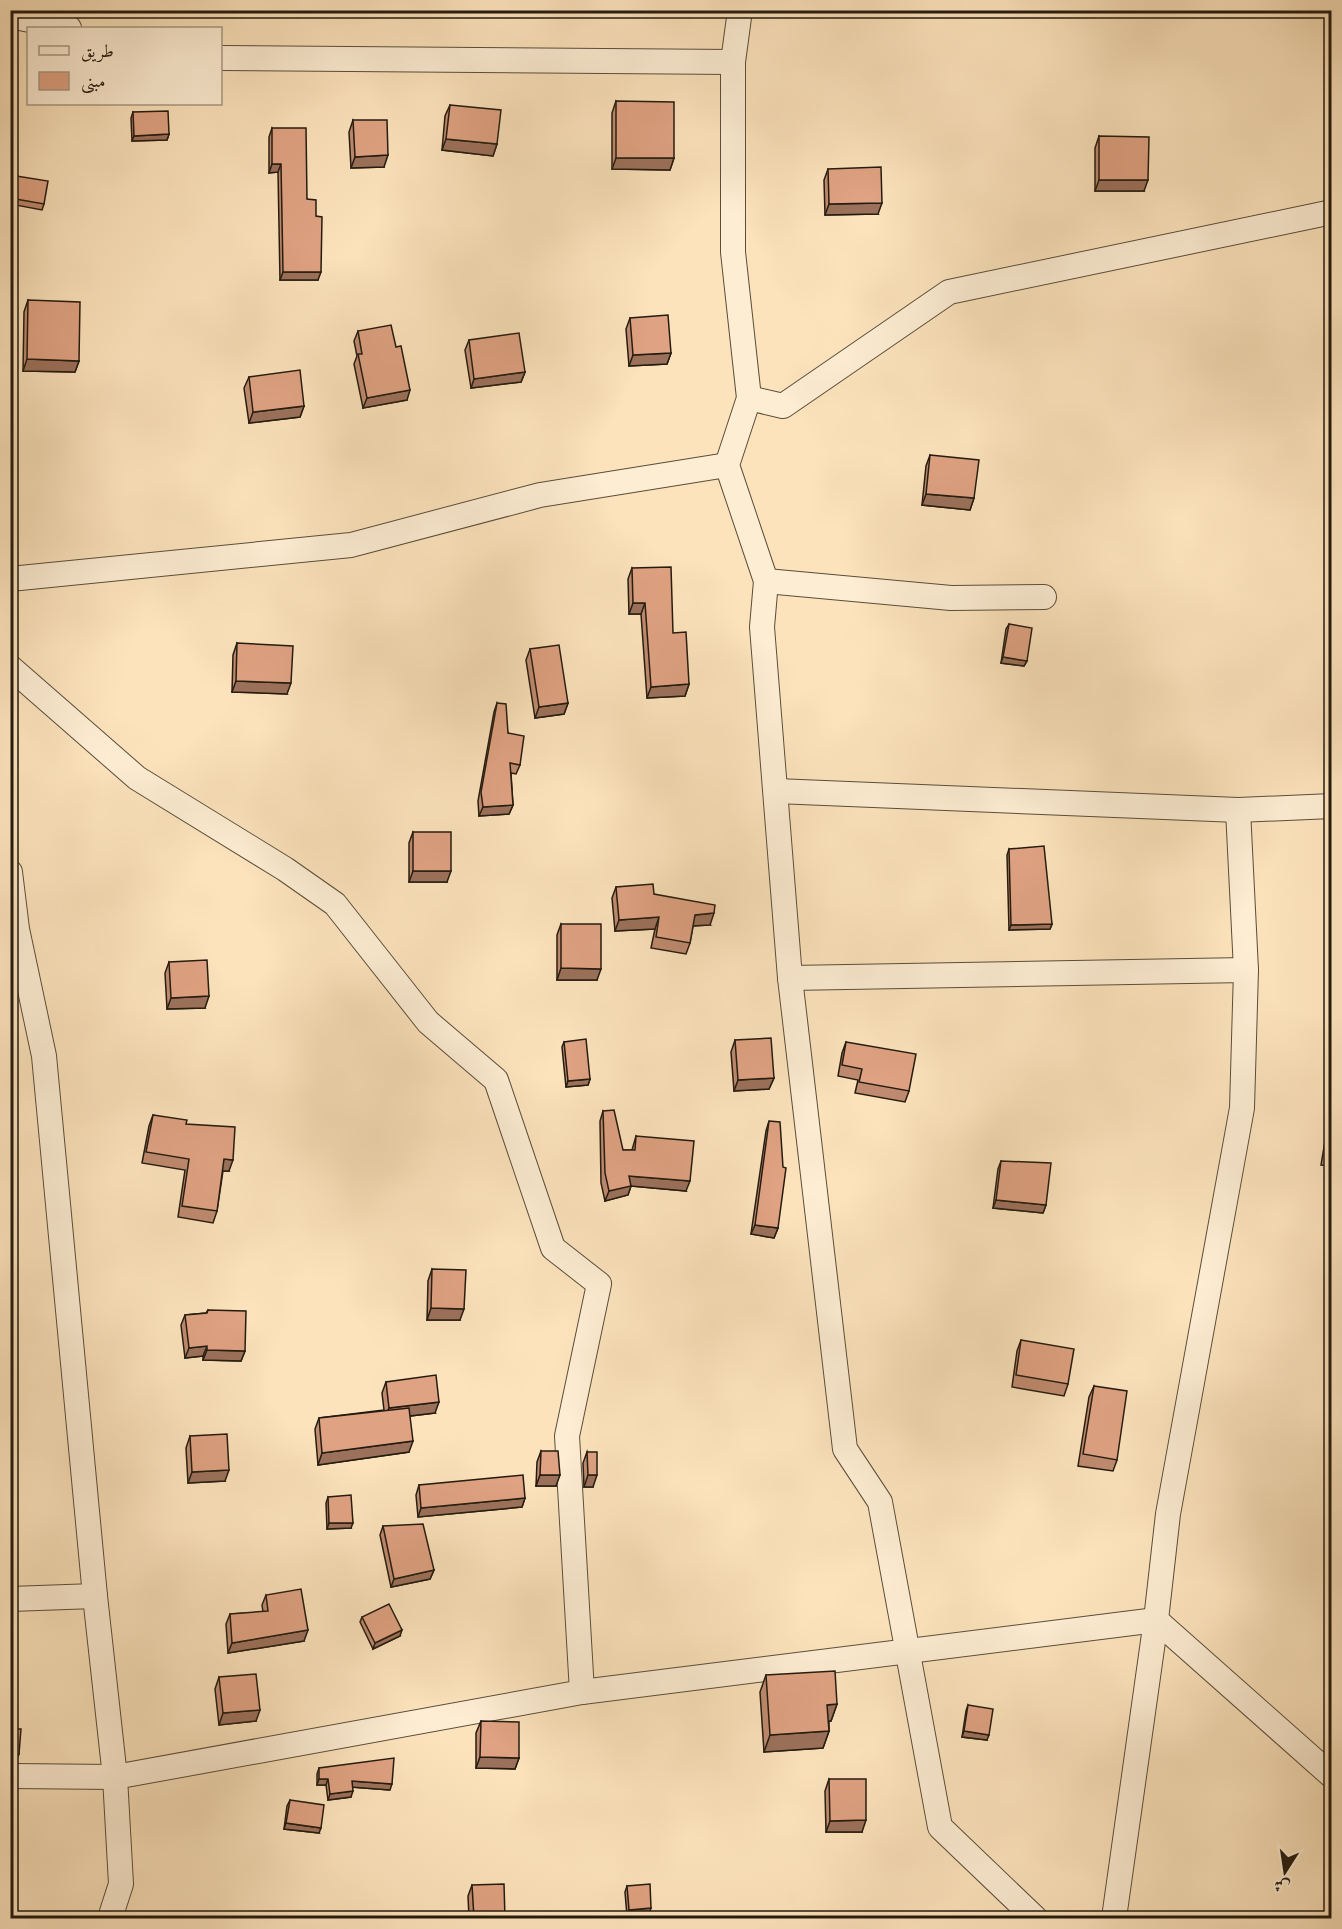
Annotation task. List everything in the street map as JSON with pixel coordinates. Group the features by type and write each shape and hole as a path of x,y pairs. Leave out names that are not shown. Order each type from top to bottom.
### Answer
{"street":[{"path":"740,10 733,62 733,252 749,398 727,465 766,581 762,627 790,978 845,1449 880,1502 940,1827 1035,1918"},
{"path":"10,16 64,27"},
{"path":"222,58 733,62"},
{"path":"749,398 783,406 949,292 1332,212"},
{"path":"10,579 351,544 540,495 727,465"},
{"path":"766,581 951,598 1044,597"},
{"path":"10,667 137,778 285,869 334,904 428,1022 496,1080 553,1248 599,1284 567,1436 582,1692"},
{"path":"776,791 1239,810 1332,806"},
{"path":"1114,1918 1156,1620 1168,1514 1242,1108 1246,970 1239,810"},
{"path":"10,872 18,929 44,1056 95,1596 115,1777 121,1884 110,1918"},
{"path":"790,978 1246,970"},
{"path":"10,1599 95,1596"},
{"path":"10,1776 115,1777 582,1692 1156,1620 1332,1776"}],"building":[{"path":"616,101 674,102 674,158 616,158"},
{"path":"450,105 501,110 497,144 446,139"},
{"path":"168,111 169,134 134,136 133,112"},
{"path":"353,120 387,120 388,155 355,157"},
{"path":"272,128 306,128 307,199 316,200 316,216 322,217 321,272 283,272 281,164 272,164"},
{"path":"1099,136 1149,137 1148,180 1099,180"},
{"path":"881,167 882,203 829,204 828,169"},
{"path":"10,175 48,181 44,204 10,198"},
{"path":"28,300 80,302 79,361 27,359"},
{"path":"668,315 671,353 633,355 630,318"},
{"path":"391,325 396,347 401,346 410,390 367,398 358,354 362,354 358,331"},
{"path":"519,333 525,372 474,379 469,340"},
{"path":"300,370 304,406 253,412 249,377"},
{"path":"930,455 979,460 974,498 926,494"},
{"path":"671,567 673,633 686,632 689,684 651,687 645,603 633,603 632,568"},
{"path":"1009,624 1032,628 1027,661 1003,657"},
{"path":"237,643 293,646 291,683 236,681"},
{"path":"559,645 568,703 539,707 530,649"},
{"path":"497,703 506,704 508,733 524,736 520,765 510,763 513,805 483,807 481,792"},
{"path":"413,832 451,832 451,871 413,871"},
{"path":"1044,846 1052,924 1011,925 1009,849"},
{"path":"653,884 654,894 715,905 714,913 695,915 690,943 656,937 659,917 619,920 616,887"},
{"path":"561,924 601,924 601,969 561,968"},
{"path":"207,960 209,996 171,998 169,962"},
{"path":"771,1038 774,1078 738,1080 735,1040"},
{"path":"586,1039 590,1079 568,1081 564,1042"},
{"path":"846,1042 916,1054 909,1091 859,1082 862,1069 842,1065"},
{"path":"614,1110 623,1150 635,1150 636,1136 694,1141 690,1181 629,1176 631,1186 609,1191 605,1173 603,1111"},
{"path":"153,1115 187,1120 186,1124 235,1127 233,1160 224,1159 217,1211 182,1206 189,1159 146,1152"},
{"path":"1332,1118 1332,1154 1325,1153"},
{"path":"769,1121 780,1122 783,1167 786,1168 778,1228 755,1225"},
{"path":"1001,1161 1051,1163 1046,1205 996,1200"},
{"path":"432,1269 466,1270 464,1309 431,1308"},
{"path":"208,1310 246,1311 245,1351 207,1350 207,1346 189,1348 185,1315 207,1313"},
{"path":"1021,1340 1074,1349 1068,1384 1016,1375"},
{"path":"436,1375 439,1402 389,1408 386,1382"},
{"path":"1094,1386 1127,1391 1117,1460 1083,1454"},
{"path":"409,1408 413,1441 322,1453 319,1418"},
{"path":"227,1434 229,1470 192,1472 190,1436"},
{"path":"541,1451 558,1451 560,1475 540,1475"},
{"path":"587,1452 597,1452 597,1475 588,1475"},
{"path":"523,1475 525,1498 421,1508 419,1485"},
{"path":"351,1495 353,1523 329,1523 328,1497"},
{"path":"423,1524 434,1570 394,1579 383,1526"},
{"path":"301,1589 308,1630 232,1643 230,1614 268,1611 266,1595"},
{"path":"389,1604 402,1630 375,1643 362,1617"},
{"path":"835,1671 837,1704 827,1705 829,1731 770,1735 766,1675"},
{"path":"256,1674 260,1710 223,1713 219,1677"},
{"path":"968,1705 993,1709 989,1735 964,1731"},
{"path":"481,1721 519,1722 519,1758 480,1757"},
{"path":"10,1729 21,1729 19,1754 10,1755"},
{"path":"394,1758 392,1784 352,1781 353,1791 330,1794 328,1779 319,1779 319,1768"},
{"path":"829,1779 866,1779 866,1820 830,1821"},
{"path":"10,1781 17,1782 13,1849 10,1849"},
{"path":"290,1800 324,1805 321,1828 286,1823"},
{"path":"504,1884 505,1918 474,1918 472,1885"},
{"path":"650,1884 651,1908 629,1910 627,1886"}]}
